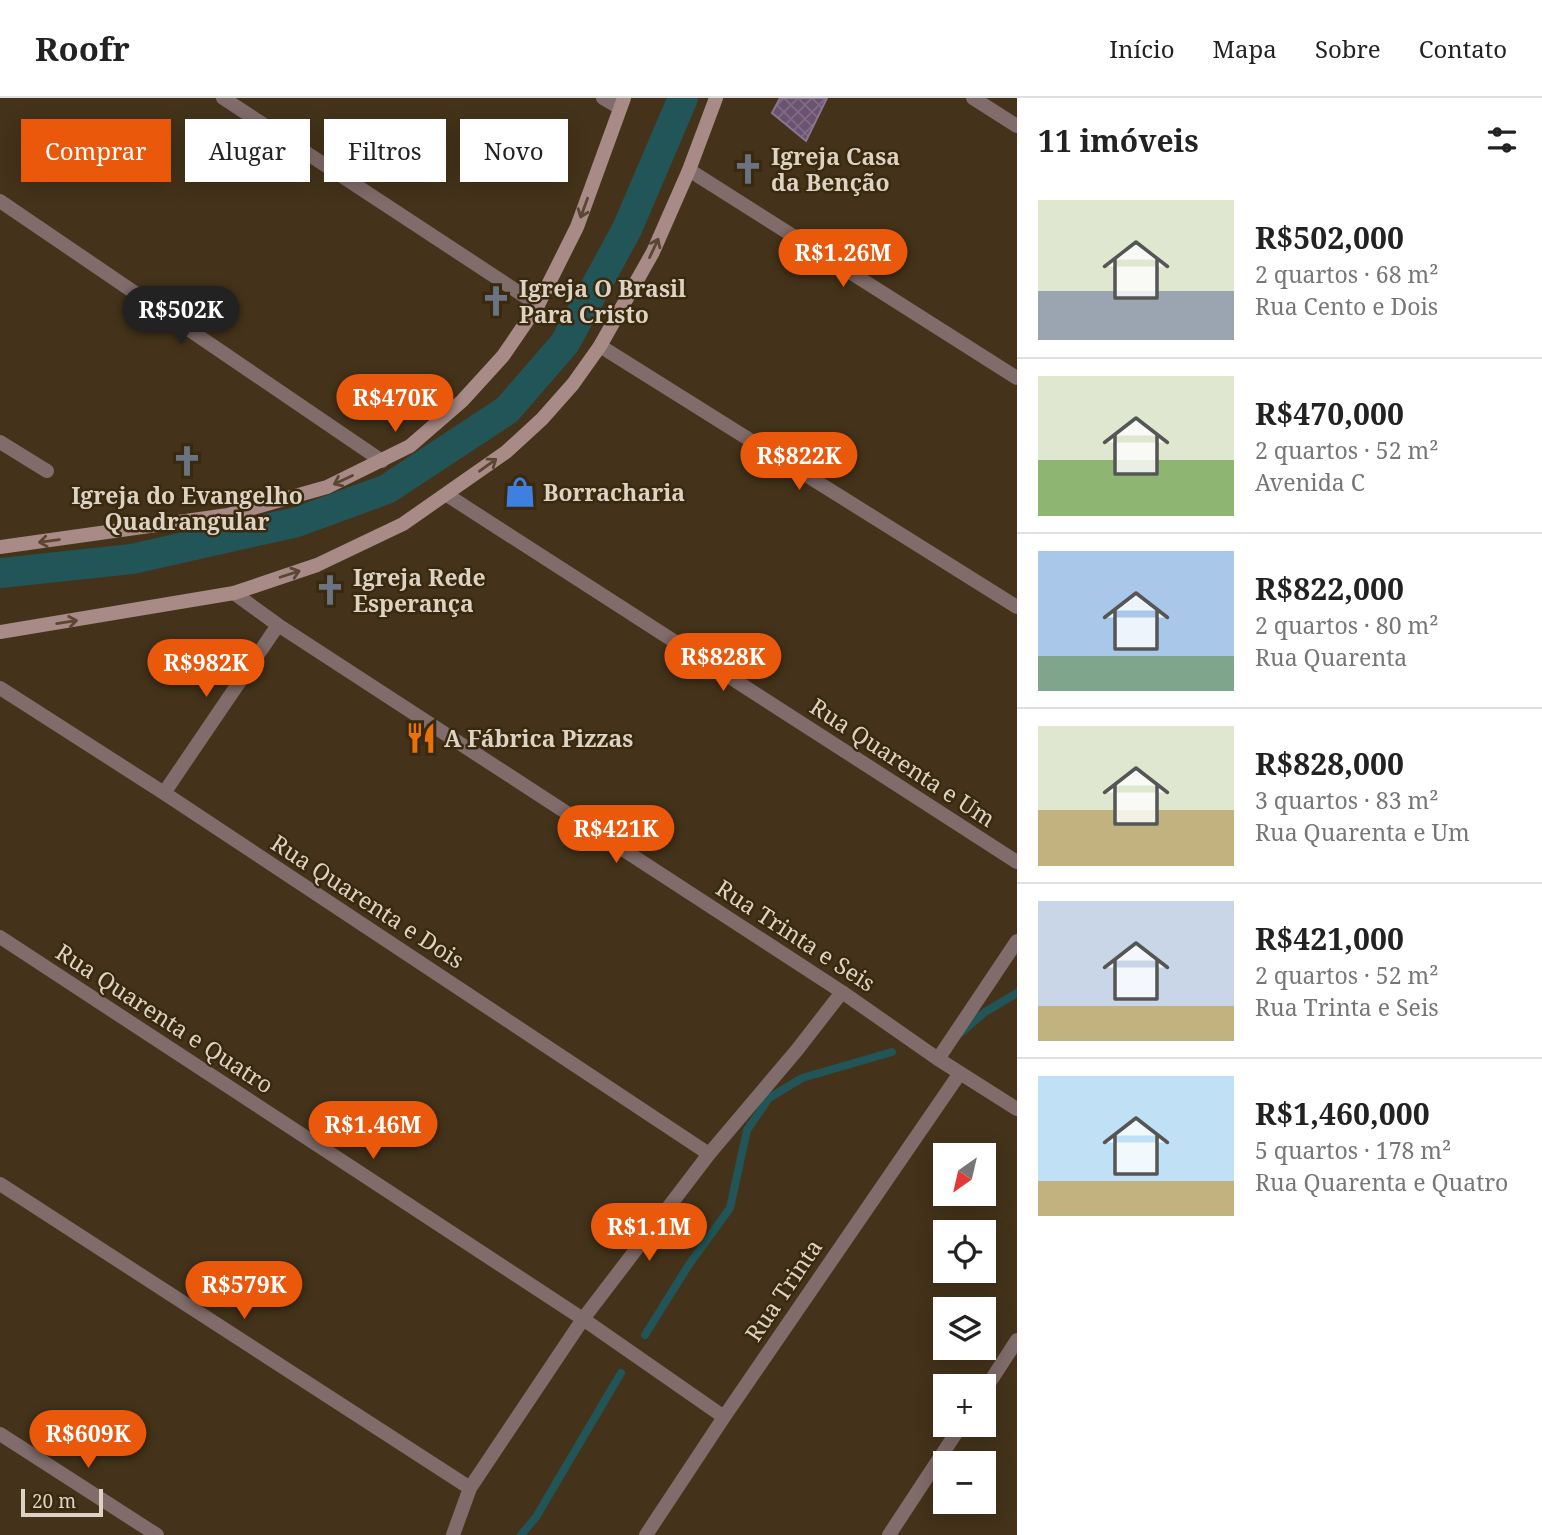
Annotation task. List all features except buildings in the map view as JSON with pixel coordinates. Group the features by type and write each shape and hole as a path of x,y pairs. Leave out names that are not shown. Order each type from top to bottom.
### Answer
{"main road":[{"path":"0,632 234,593 317,565 403,524 506,452 542,419 573,384 600,346 653,252 716,98"},
{"path":"0,547 228,514 327,487 410,446 463,401 503,356 538,305 577,227 622,103"}],"street":[{"path":"223,98 538,305"},
{"path":"603,98 622,103"},
{"path":"973,98 1017,126"},
{"path":"688,170 1017,378"},
{"path":"0,201 382,461"},
{"path":"600,346 1017,607"},
{"path":"0,442 47,471"},
{"name":"Rua Quarenta e Um","path":"447,495 1017,862"},
{"name":"Rua Trinta e Seis","path":"234,593 278,625 1017,1109"},
{"path":"164,793 278,625"},
{"name":"Rua Quarenta e Dois","path":"0,688 164,793 709,1154"},
{"name":"Rua Quarenta e Quatro","path":"0,937 583,1319 724,1417"},
{"path":"938,1059 1017,941"},
{"path":"453,1535 470,1488 583,1319 709,1154 842,992"},
{"name":"Rua Trinta","path":"646,1535 960,1073"},
{"path":"0,1184 470,1488"},
{"path":"995,1374 1017,1340"},
{"path":"0,1434 157,1535"},
{"path":"889,1535 953,1437"}],"waterway":[{"path":"0,573 132,559 297,522 387,489 507,410 565,343 627,229 683,98"},
{"path":"962,1032 985,1012 1017,993"},
{"path":"645,1335 688,1266 730,1208 747,1130 769,1098 802,1078 892,1052"},
{"path":"521,1535 536,1517 621,1373"}],"place":[{"name":"Igreja Casa da Benção","path":"748,169"},
{"name":"Igreja O Brasil Para Cristo","path":"496,301"},
{"name":"Igreja do Evangelho Quadrangular","path":"187,461"},
{"name":"Borracharia","path":"520,492"},
{"name":"Igreja Rede Esperança","path":"330,590"},
{"name":"A Fábrica Pizzas","path":"421,738"}]}
